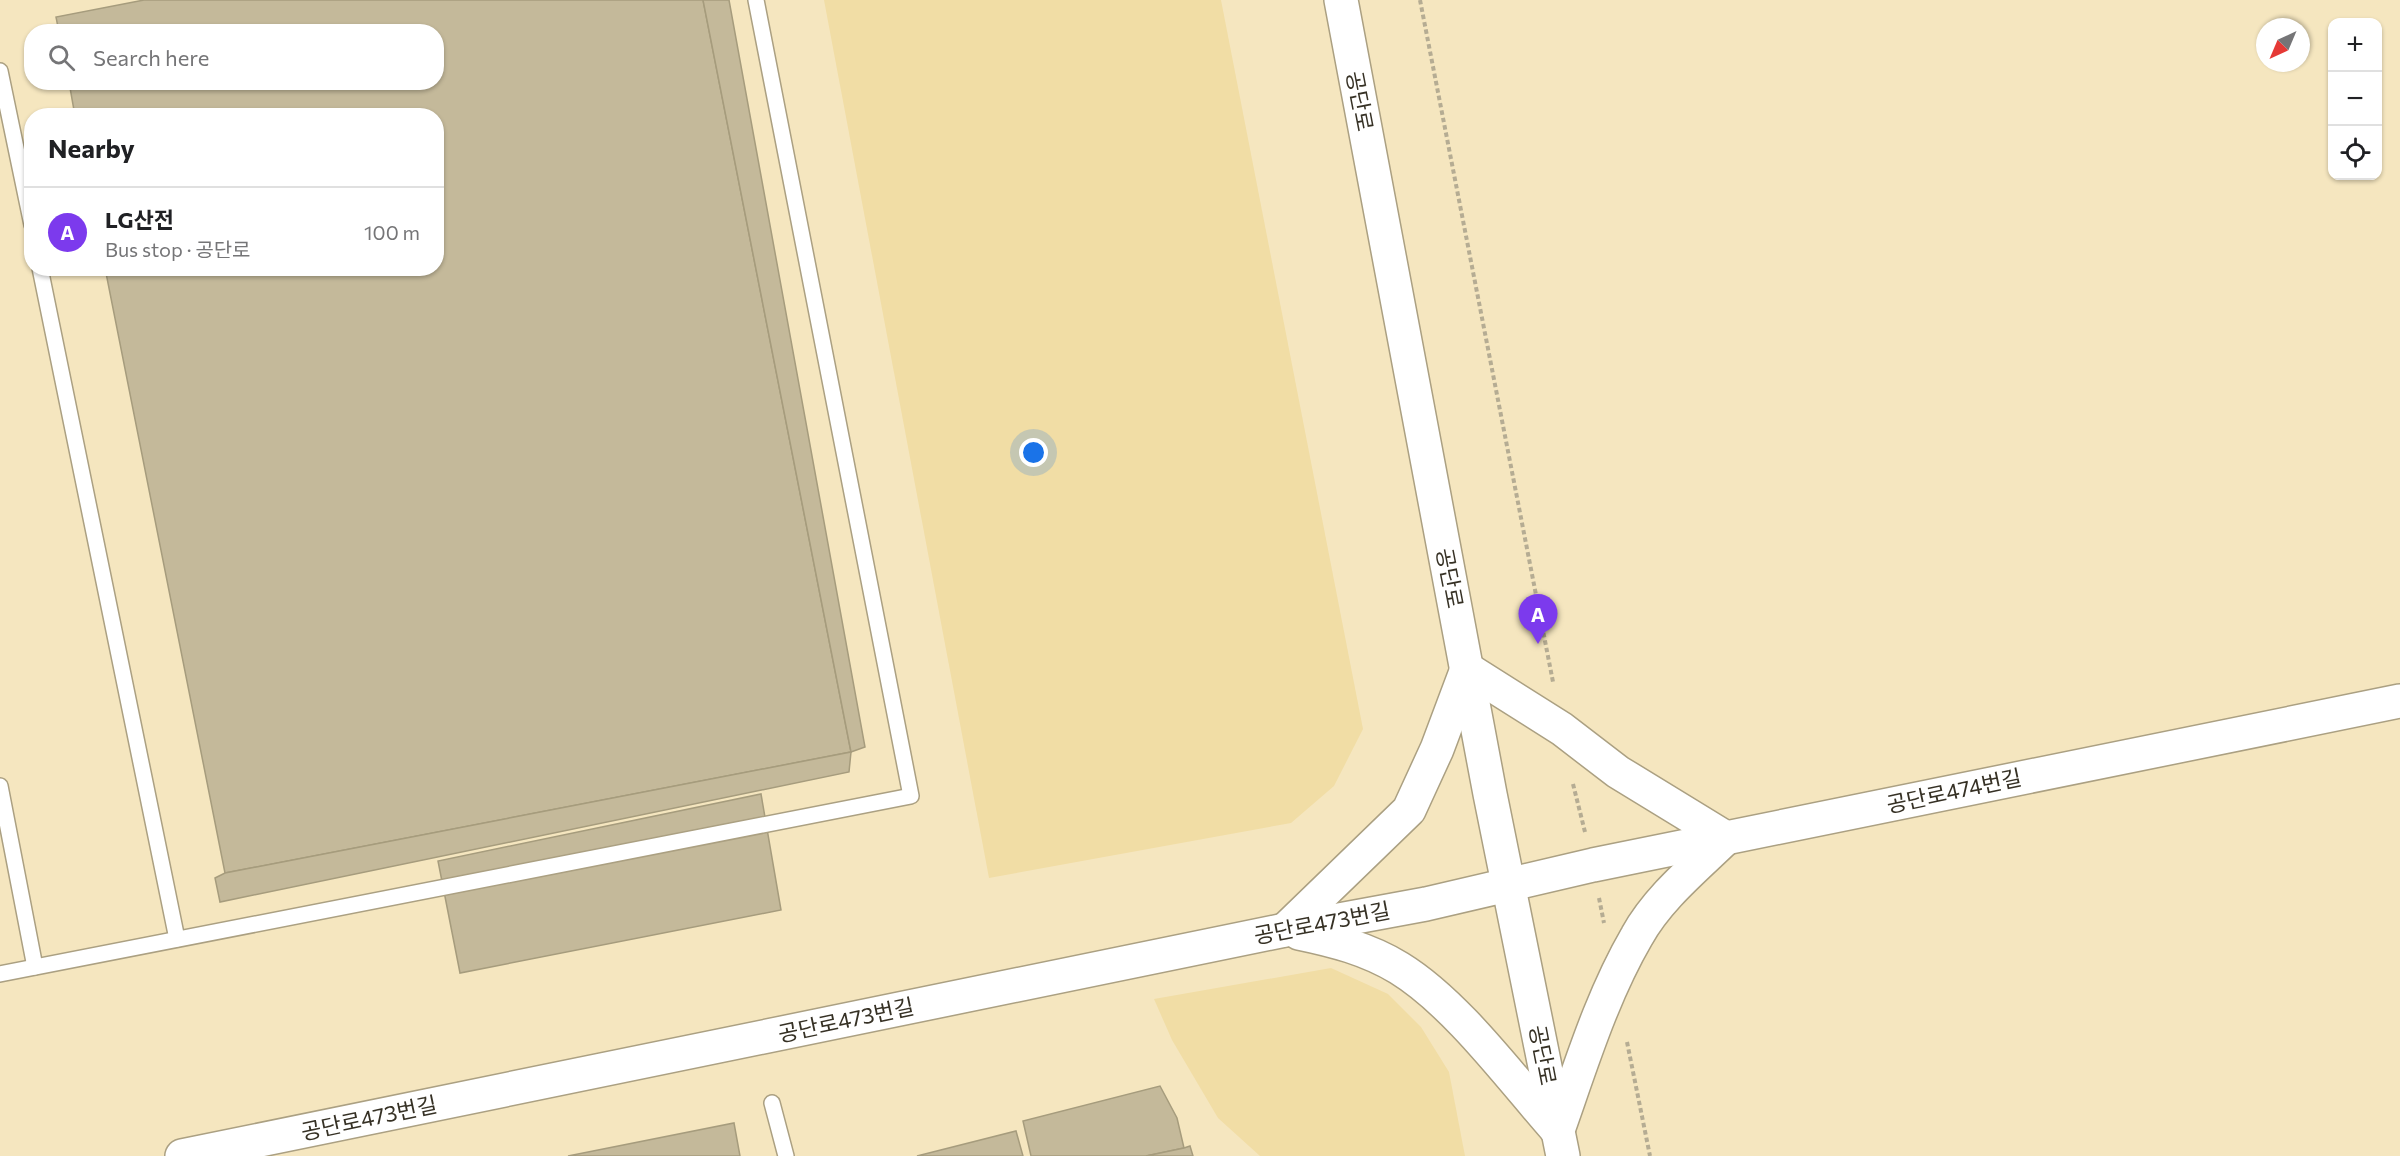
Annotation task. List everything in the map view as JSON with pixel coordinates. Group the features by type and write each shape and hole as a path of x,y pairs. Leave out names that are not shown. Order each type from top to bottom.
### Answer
{"main road":[{"name":"공단로","path":"1341,0 1467,669 1560,1143"},
{"path":"1285,930 1409,810 1437,749 1467,669 1562,729 1618,772 1725,838 1672,890 1637,934 1590,1040 1560,1143"},
{"name":"공단로474번길","path":"1509,886 1593,865 2400,700"},
{"name":"공단로473번길","path":"182,1156 1509,886"},
{"path":"1285,930 1347,943 1399,968 1442,1002 1560,1143"}],"lane":[{"path":"0,974 911,796 756,0"},
{"path":"0,71 24,186"},
{"path":"42,276 177,939"},
{"path":"0,786 35,967"},
{"path":"772,1103 786,1156"}],"path":[{"path":"1420,0 1562,729"},
{"path":"1627,1040 1650,1156"}],"shaded area":[{"path":"0,0 2400,0 2400,1156 0,1156"},
{"path":"824,0 1221,0 1363,729 1334,786 1291,823 989,878"},
{"path":"1331,968 1388,994 1421,1027 1449,1072 1465,1156 1260,1156 1218,1118 1172,1040 1154,999"}],"building":[{"path":"144,0 703,0 851,752 225,873 107,276 444,276 444,108 74,108 70,90 444,90 444,24 57,24 56,17"},
{"path":"703,0 729,0 865,747 851,752"},
{"path":"851,752 849,772 220,902 215,878 225,873"},
{"path":"761,794 781,910 460,973 438,861"},
{"path":"1160,1086 1177,1118 1184,1148 1146,1156 1031,1156 1023,1121"},
{"path":"734,1123 740,1156 568,1156"},
{"path":"1016,1131 1023,1156 917,1156"},
{"path":"1190,1146 1193,1156 1146,1156 1184,1148"}],"place":[{"name":"LG산전","path":"1538,644"}]}
